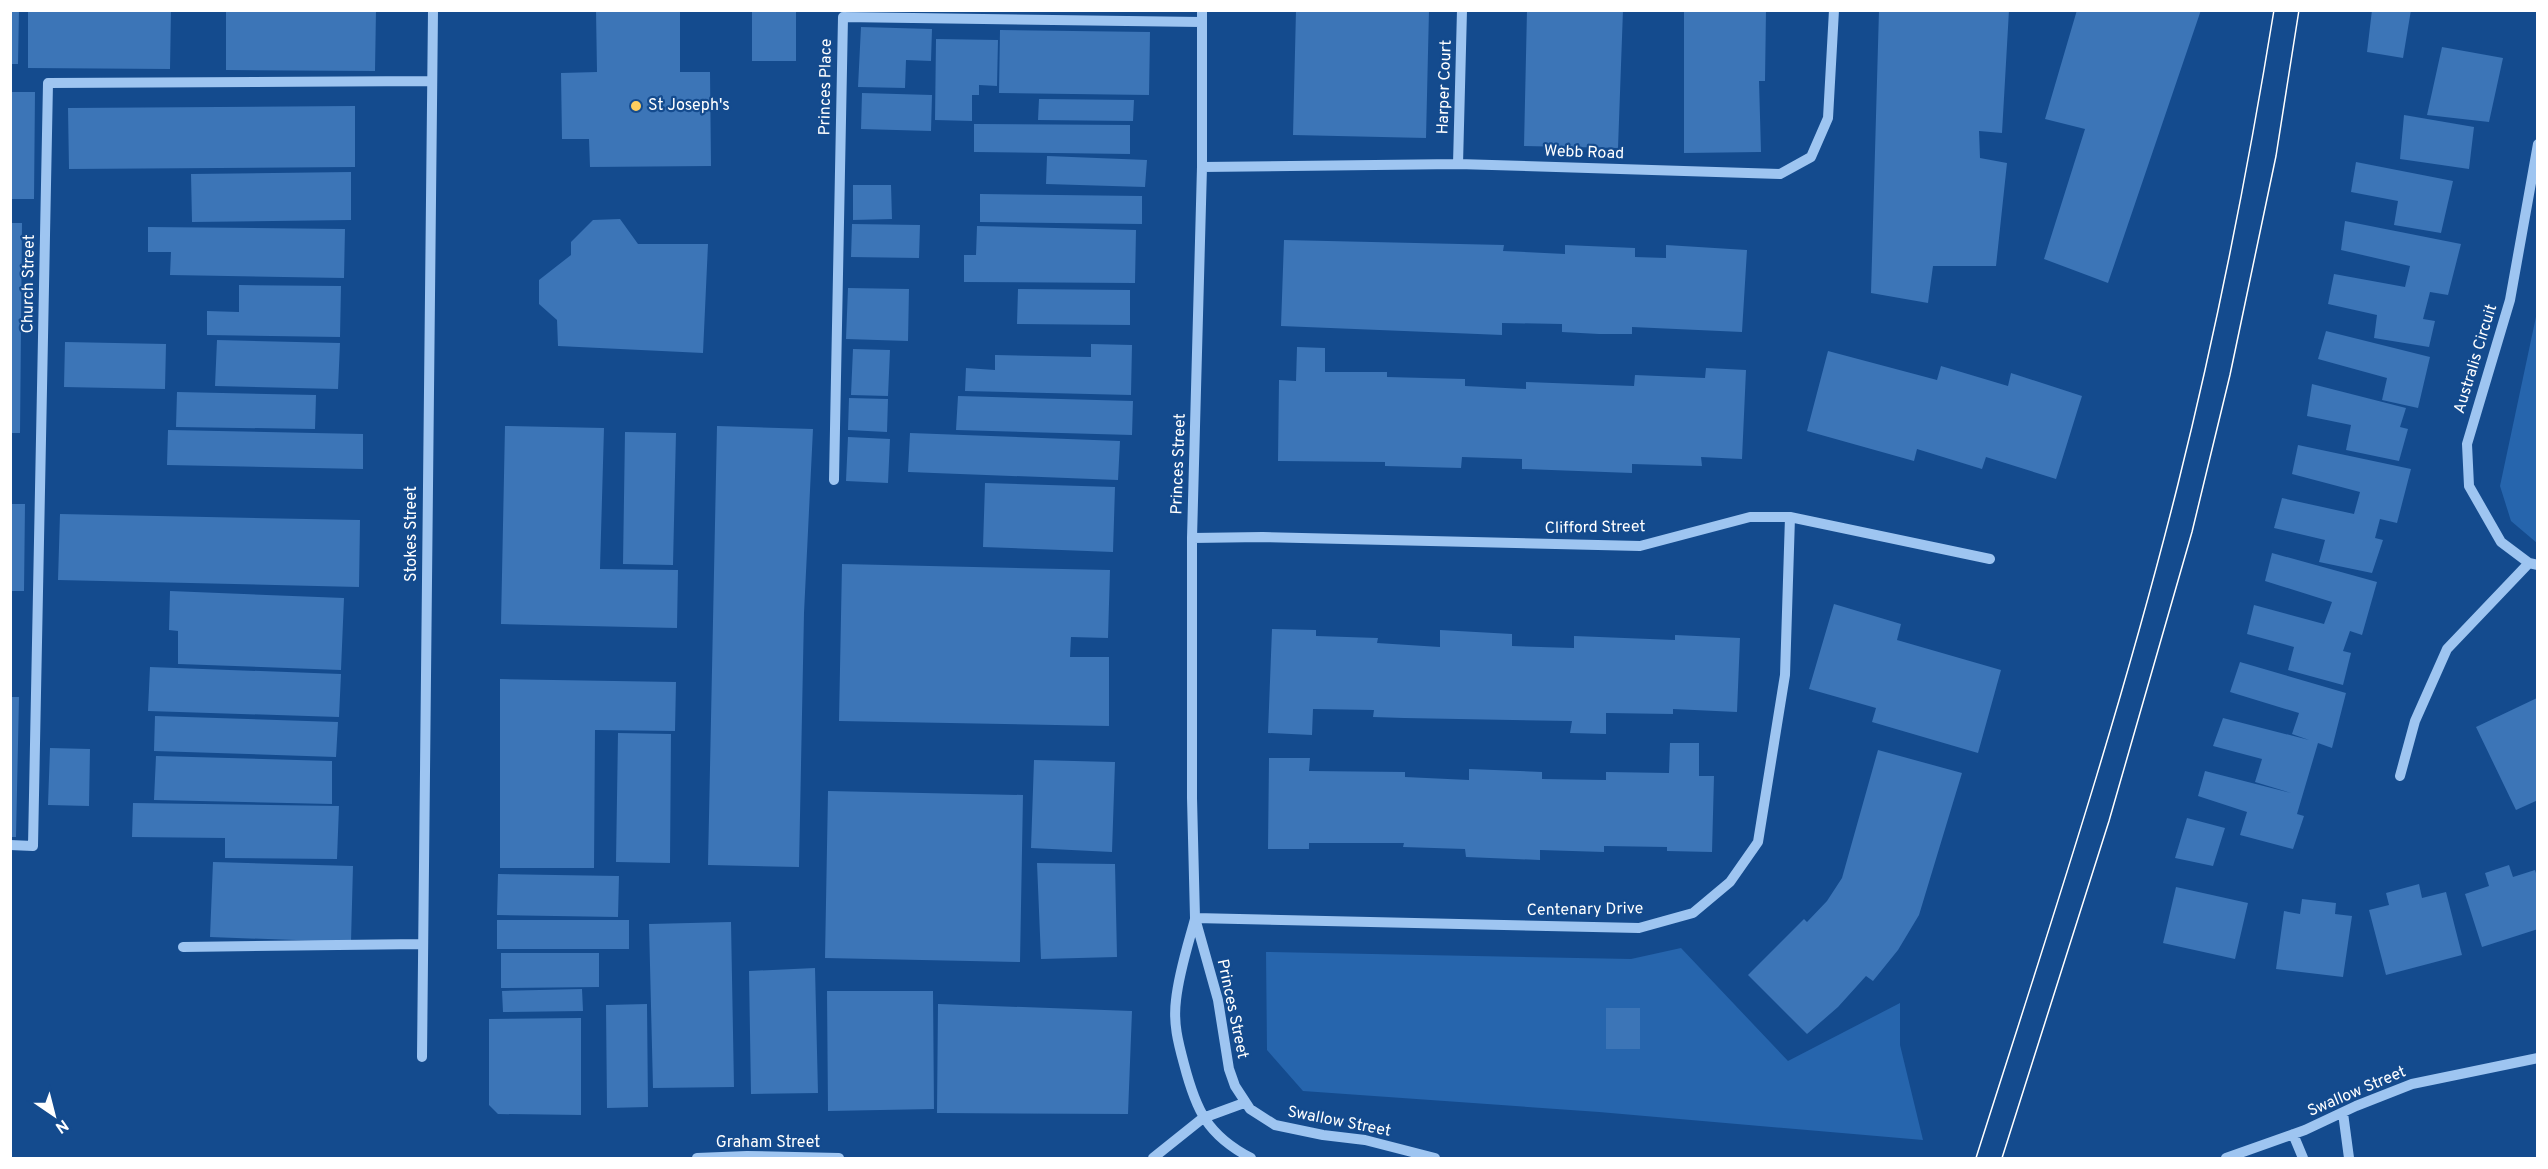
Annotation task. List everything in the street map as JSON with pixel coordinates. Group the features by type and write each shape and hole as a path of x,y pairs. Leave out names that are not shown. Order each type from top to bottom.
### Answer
{"street":[{"name":"Stokes Street","path":"422,1057 433,10"},
{"name":"Princes Street","path":"1202,10 1202,167 1192,538 1192,798 1195,918 1218,1000 1229,1069 1244,1103"},
{"name":"Harper Court","path":"1458,165 1462,10"},
{"name":"Webb Road","path":"1202,167 1458,165 1780,174 1811,157 1828,118 1834,10"},
{"name":"Princes Place","path":"834,480 843,17 1201,22"},
{"name":"Church Street","path":"10,846 33,846 48,83 431,81"},
{"name":"Australis Circuit","path":"2400,776 2415,721 2447,649 2533,564 2501,542 2469,486 2467,444 2510,300 2538,144"},
{"name":"Clifford Street","path":"1192,538 1263,537 1640,546 1749,517 1790,517 1990,559"},
{"name":"Centenary Drive","path":"1195,918 1639,928 1693,913 1730,882 1758,842 1785,675 1790,517"},
{"name":"Princes Street","path":"1195,918 1178,984 1175,1028 1192,1095 1203,1118"},
{"path":"183,947 422,944"},
{"name":"Swallow Street","path":"2226,1158 2293,1134 2412,1084 2538,1058"},
{"path":"1153,1158 1203,1118 1244,1103"},
{"name":"Swallow Street","path":"1244,1103 1257,1115 1275,1125 1323,1135 1365,1140 1436,1158"},
{"path":"2343,1113 2349,1158"},
{"path":"1203,1118 1222,1138 1251,1158"},
{"path":"2293,1134 2303,1158"},
{"name":"Graham Street","path":"697,1158 747,1156 839,1158"}],"shaded area":[{"path":"2537,312 2537,543 2511,521 2500,486"},
{"path":"1681,948 1788,1061 1900,1003 1900,1045 1923,1140 1599,1112 1303,1091 1267,1050 1266,952 1631,959"}],"building":[{"path":"10,10 19,10 18,64 10,64"},
{"path":"28,10 171,10 170,69 28,68"},
{"path":"226,10 376,10 375,71 226,70"},
{"name":"St Joseph's","path":"596,10 680,10 680,72 710,72 711,166 590,167 589,139 562,139 561,73 597,72"},
{"path":"752,10 796,10 796,61 752,61"},
{"path":"1296,10 1429,10 1426,138 1293,135"},
{"path":"1527,10 1623,10 1618,148 1524,146"},
{"path":"1684,10 1766,10 1765,81 1759,81 1761,152 1684,153"},
{"path":"1879,10 2009,10 2002,133 1979,131 1980,158 2007,163 1996,266 1933,266 1928,303 1871,293"},
{"path":"2077,10 2201,10 2108,283 2044,259 2085,129 2045,119"},
{"path":"2372,10 2411,10 2403,58 2367,52"},
{"path":"861,27 932,29 931,61 906,60 905,88 858,87"},
{"path":"1000,30 1150,32 1149,95 999,93"},
{"path":"936,39 998,40 997,86 979,85 979,95 972,95 972,121 935,120"},
{"path":"2442,47 2503,58 2489,122 2427,115"},
{"path":"10,92 35,92 34,199 10,199"},
{"path":"862,93 932,95 931,131 861,129"},
{"path":"1039,99 1134,100 1133,121 1038,120"},
{"path":"355,106 355,167 69,169 68,108"},
{"path":"2404,115 2474,127 2469,169 2400,159"},
{"path":"974,124 1130,125 1130,154 974,152"},
{"path":"1047,156 1147,160 1145,187 1046,184"},
{"path":"2356,162 2453,181 2441,233 2394,225 2398,201 2351,192"},
{"path":"351,172 351,220 192,222 191,174"},
{"path":"853,185 891,185 892,219 853,220"},
{"path":"980,194 1142,196 1142,224 980,222"},
{"path":"620,219 638,244 708,244 703,353 558,346 557,320 539,304 539,280 571,255 571,242 593,220"},
{"path":"2345,221 2461,244 2448,295 2430,292 2423,319 2435,321 2429,347 2374,338 2377,315 2328,304 2334,274 2405,287 2410,266 2341,250"},
{"path":"10,223 22,223 20,433 10,433"},
{"path":"852,224 920,225 919,258 851,257"},
{"path":"977,226 1136,230 1135,283 964,282 964,255 976,255"},
{"path":"148,227 345,229 344,278 170,275 171,252 148,252"},
{"path":"1284,240 1504,245 1503,251 1565,254 1565,245 1635,248 1635,257 1666,258 1666,245 1747,250 1742,332 1632,327 1632,334 1599,334 1562,332 1562,324 1502,323 1502,335 1281,326"},
{"path":"239,285 341,286 340,337 207,335 207,311 239,312"},
{"path":"848,288 909,289 908,341 846,339"},
{"path":"1018,289 1130,290 1130,325 1017,324"},
{"path":"2326,331 2430,357 2418,408 2382,400 2387,378 2318,359"},
{"path":"217,340 340,343 338,389 215,386"},
{"path":"65,342 166,344 165,389 64,387"},
{"path":"1091,344 1132,345 1131,395 965,391 966,368 995,370 995,355 1091,357"},
{"path":"1297,347 1325,348 1325,372 1387,372 1387,377 1465,379 1465,386 1526,389 1526,382 1634,386 1635,375 1705,378 1706,368 1746,370 1742,459 1701,457 1702,466 1632,464 1632,473 1522,469 1522,459 1462,457 1461,468 1385,466 1385,462 1278,461 1279,380 1296,381"},
{"path":"853,349 890,350 888,396 851,395"},
{"path":"1828,351 1937,380 1941,366 2008,386 2011,373 2082,396 2056,479 1986,457 1982,469 1917,449 1914,461 1807,431"},
{"path":"2312,384 2406,408 2400,427 2408,429 2399,461 2346,450 2351,425 2307,416"},
{"path":"177,392 316,395 315,429 176,427"},
{"path":"958,396 1133,401 1132,435 956,430"},
{"path":"849,398 888,399 887,432 848,430"},
{"path":"505,426 604,428 600,569 678,570 677,628 501,624"},
{"path":"717,426 813,429 804,613 799,867 708,865"},
{"path":"168,430 363,434 363,469 167,465"},
{"path":"625,432 676,433 673,565 623,564"},
{"path":"910,433 1120,441 1118,480 908,472"},
{"path":"848,437 890,439 888,483 846,481"},
{"path":"2298,445 2411,469 2397,523 2380,519 2375,538 2383,540 2372,573 2319,562 2325,540 2274,528 2282,498 2354,514 2360,492 2292,474"},
{"path":"985,483 1115,487 1113,552 983,547"},
{"path":"10,504 25,504 24,591 10,591"},
{"path":"60,514 360,520 359,587 58,580"},
{"path":"2272,553 2377,582 2362,635 2350,631 2343,651 2351,653 2343,685 2288,670 2294,647 2247,634 2254,605 2324,624 2332,602 2265,581"},
{"path":"842,564 1110,570 1108,638 1071,637 1070,657 1109,657 1109,726 839,721"},
{"path":"170,591 344,598 341,670 178,664 178,631 169,630"},
{"path":"1834,604 1901,624 1897,640 2001,670 1978,753 1872,722 1876,708 1809,689"},
{"path":"1272,629 1316,630 1316,636 1378,638 1377,643 1440,647 1440,630 1512,634 1512,646 1574,648 1574,636 1675,640 1675,635 1740,638 1737,712 1673,709 1673,714 1606,713 1606,734 1570,733 1572,721 1373,717 1374,710 1313,709 1312,735 1268,733"},
{"path":"2240,662 2346,693 2332,748 2318,743 2297,814 2304,816 2293,849 2240,835 2247,812 2198,796 2205,771 2291,793 2255,782 2262,759 2213,746 2223,718 2309,740 2292,734 2299,713 2230,692"},
{"path":"150,667 341,674 339,717 148,711"},
{"path":"500,679 676,682 675,731 595,730 594,868 500,868"},
{"path":"10,697 19,697 16,837 10,837"},
{"path":"2537,698 2538,800 2516,810 2476,727"},
{"path":"155,716 338,722 336,757 154,751"},
{"path":"618,733 671,734 670,863 616,862"},
{"path":"1670,743 1699,743 1699,776 1714,776 1712,852 1667,851 1667,847 1604,846 1604,852 1540,850 1540,860 1466,857 1465,849 1403,847 1404,843 1309,843 1309,849 1268,849 1269,758 1310,758 1309,771 1405,772 1405,777 1469,780 1469,769 1542,772 1542,779 1606,780 1606,772 1669,773"},
{"path":"50,748 90,749 89,806 48,805"},
{"path":"1878,750 1962,773 1919,915 1898,950 1873,981 1866,976 1838,1007 1807,1034 1748,975 1804,919 1807,922 1827,901 1842,878"},
{"path":"156,756 332,761 332,804 154,800"},
{"path":"1034,760 1115,762 1112,852 1031,848"},
{"path":"828,791 1023,795 1020,962 825,958"},
{"path":"133,803 339,806 337,859 225,858 225,838 132,837"},
{"path":"2187,818 2225,828 2213,866 2175,858"},
{"path":"213,862 353,866 351,942 210,937"},
{"path":"1037,863 1115,864 1117,957 1041,959"},
{"path":"2509,865 2513,877 2535,870 2538,880 2538,929 2482,947 2465,894 2489,886 2485,873"},
{"path":"498,874 619,876 618,917 497,915"},
{"path":"2419,884 2422,898 2446,892 2462,955 2386,975 2369,910 2389,905 2386,893"},
{"path":"2176,887 2248,903 2235,959 2163,943"},
{"path":"2302,899 2336,903 2335,914 2352,916 2343,977 2276,969 2284,911 2300,914"},
{"path":"497,920 629,920 629,949 497,949"},
{"path":"731,922 734,1087 653,1088 649,924"},
{"path":"501,953 599,953 599,987 501,988"},
{"path":"815,968 818,1093 751,1094 749,971"},
{"path":"582,989 583,1011 503,1012 502,991"},
{"path":"827,991 933,991 934,1109 828,1111"},
{"path":"647,1004 648,1107 607,1108 606,1005"},
{"path":"938,1004 1132,1011 1128,1114 937,1113"},
{"path":"1606,1008 1640,1008 1640,1049 1606,1049"},
{"path":"581,1018 581,1115 498,1114 489,1105 489,1019"}],"tram line":[{"path":"1976,1158 2108,739 2156,569 2219,308 2254,130 2274,10"},
{"path":"2002,1158 2109,821 2192,532 2230,375 2276,156 2299,10"}],"place":[{"name":"St Joseph's","path":"636,106"}]}
